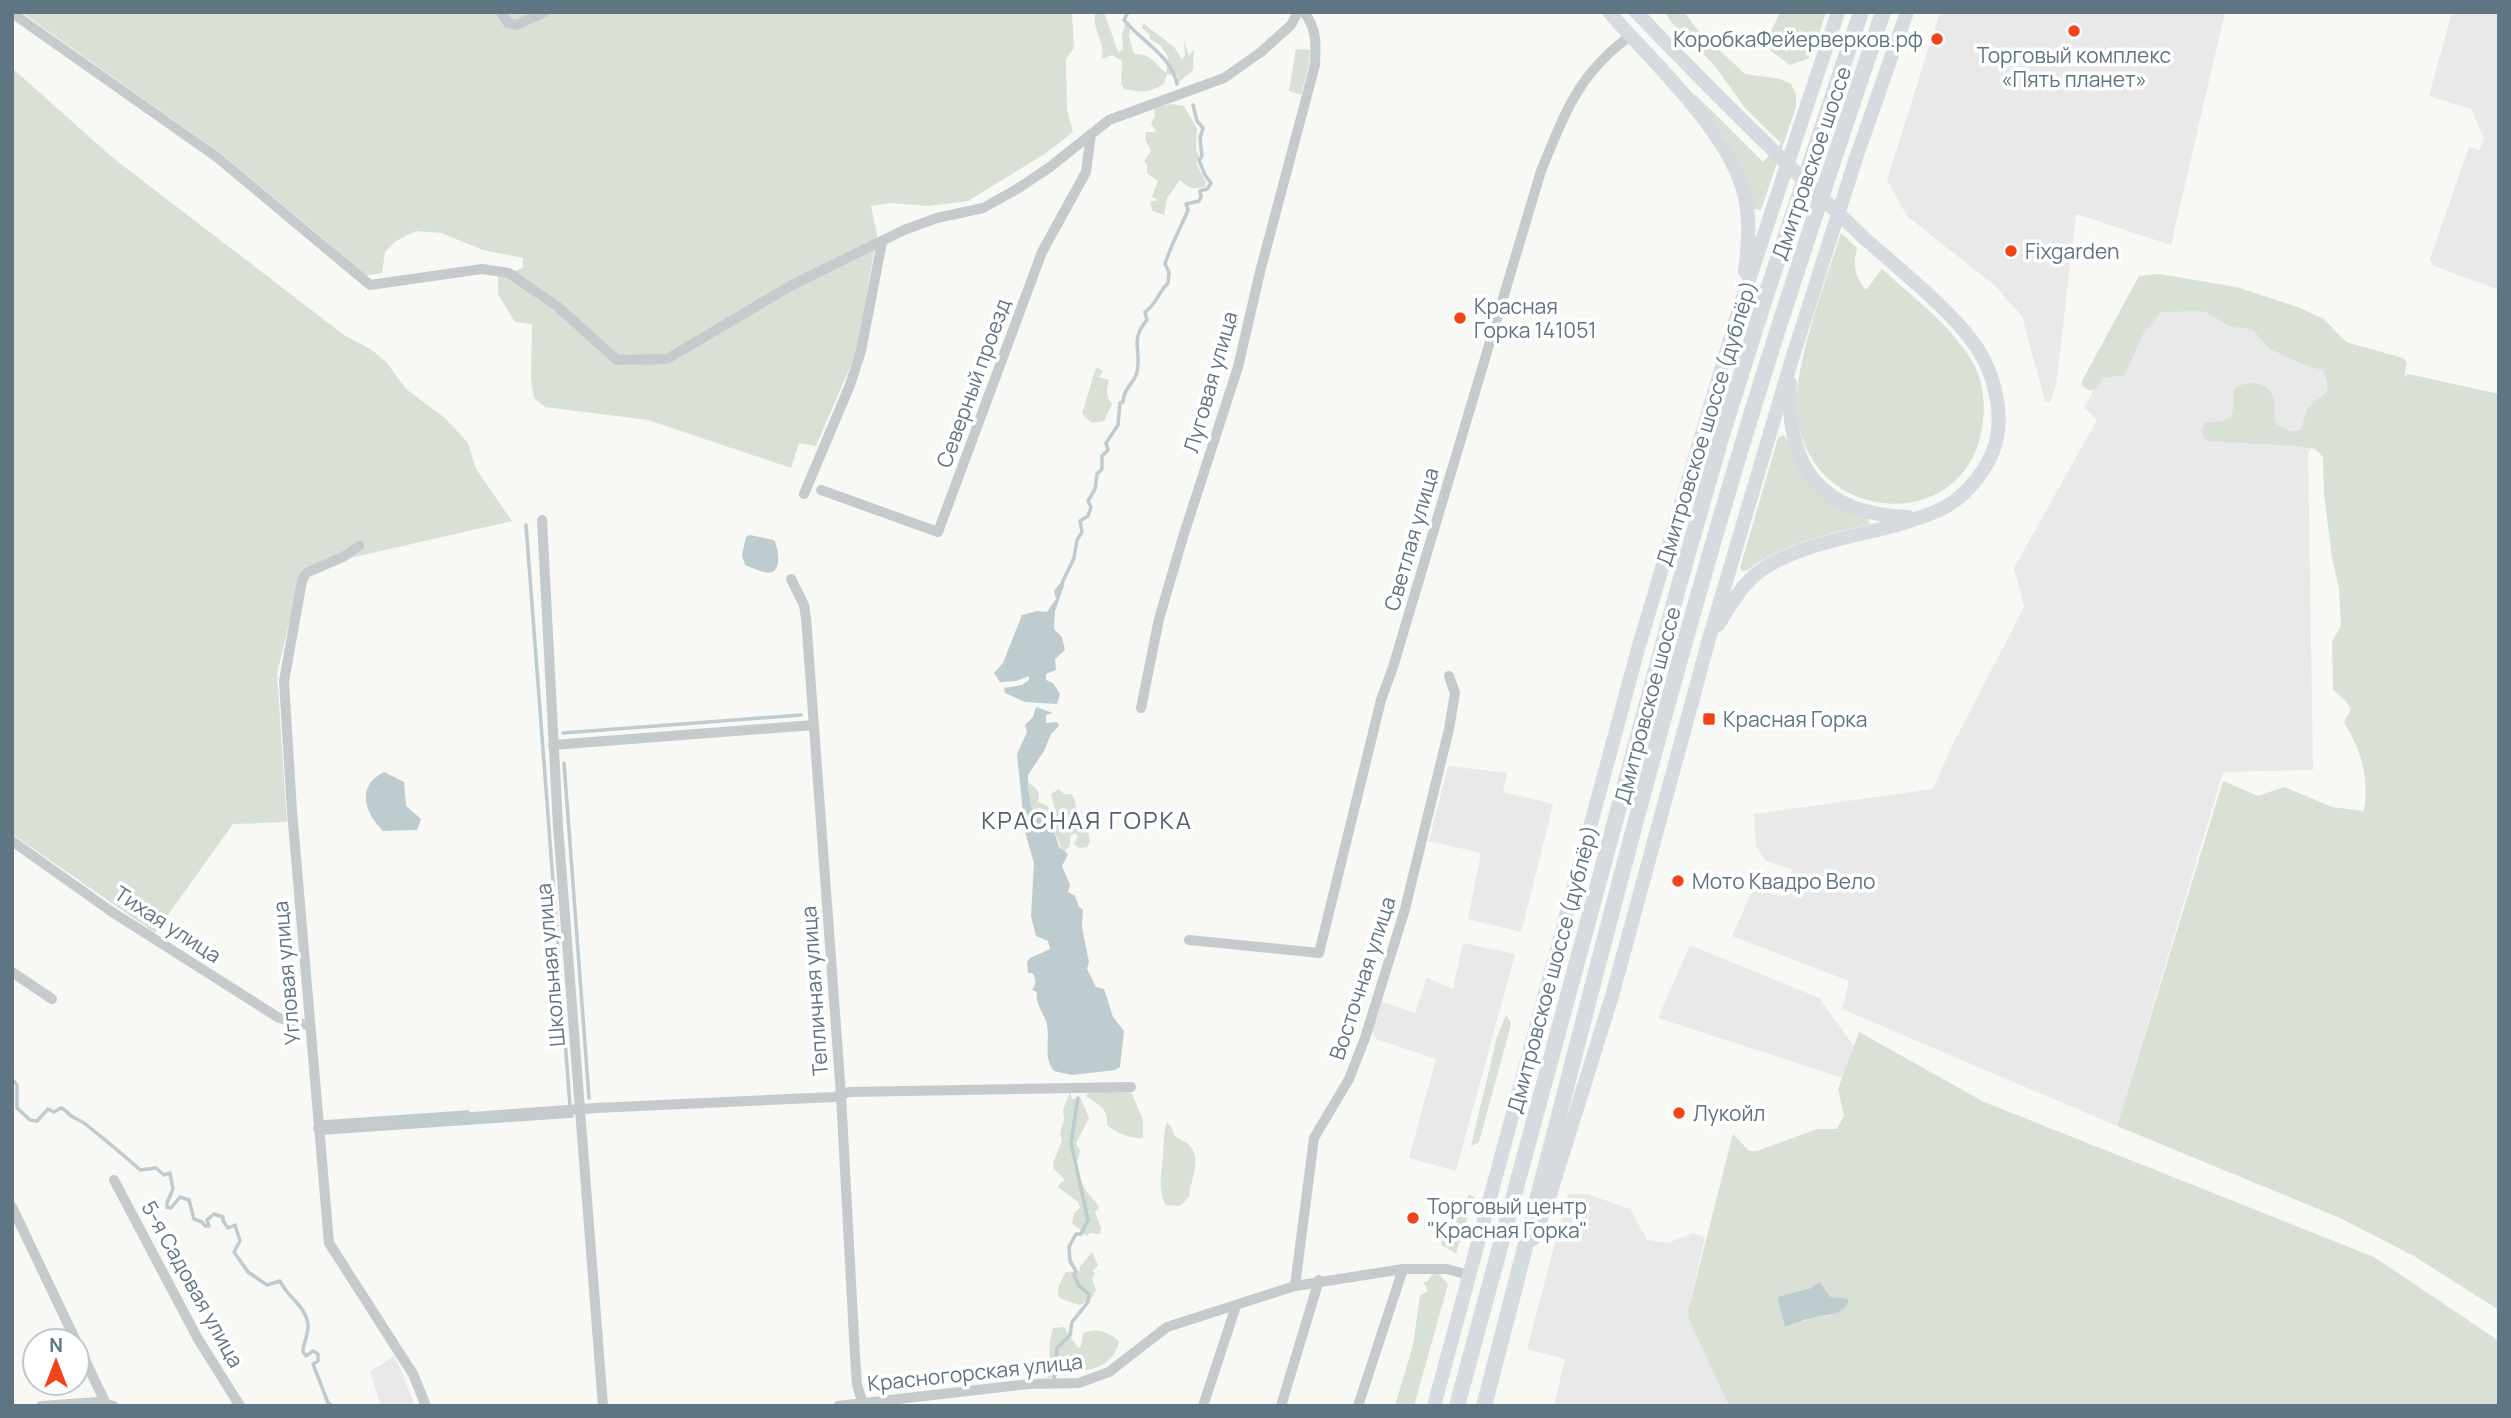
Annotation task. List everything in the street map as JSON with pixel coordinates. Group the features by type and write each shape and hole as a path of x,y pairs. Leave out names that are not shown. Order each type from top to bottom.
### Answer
{"highway":[{"name":"Дмитровское шоссе","path":"1457,1406 1721,438 1770,282 1861,12"},
{"name":"Дмитровское шоссе","path":"1484,1406 1586,1007 1739,455 1786,302 1884,12"}],"main road":[{"path":"1609,12 1715,132 1732,160 1743,188 1748,214 1748,244 1737,316"},
{"path":"1636,12 1769,148 1968,336 1983,358 1993,382 1998,409 1997,437 1987,462 1972,485 1945,507 1880,531 1801,551 1759,571 1745,584 1709,639"},
{"path":"1648,12 1663,40"},
{"name":"Дмитровское шоссе (дублёр)","path":"1434,1406 1638,649 1737,316 1838,12"},
{"path":"1514,1291 1549,1198 1612,996 1709,639 1791,362 1856,158 1907,12"},
{"path":"1791,362 1791,434 1800,461 1812,478 1831,496 1852,508 1885,516 1920,517"}],"street":[{"path":"500,12 508,23 516,25 545,12"},
{"path":"12,13 218,158 370,285 482,269 509,273 557,306 617,360 667,359 792,285 904,230 937,218 983,208 1028,182 1105,122 1224,78 1291,25 1298,12"},
{"name":"Луговая улица","path":"1141,708 1159,619 1238,367 1260,272 1315,65 1313,24 1304,12"},
{"name":"Светлая улица","path":"1189,940 1319,953 1381,700 1542,171 1567,108 1588,74 1610,51 1630,36"},
{"name":"Северный проезд","path":"821,490 938,532 1042,252 1086,172 1091,134"},
{"path":"804,494 850,385 861,351 882,242"},
{"name":"Школьная улица","path":"542,520 553,745 603,1406"},
{"name":"Угловая улица","path":"359,546 343,557 306,573 302,581 284,681 310,1026 329,1243 413,1374 426,1406"},
{"name":"Тепличная улица","path":"791,579 804,606 841,1096 857,1385 863,1404"},
{"name":"Восточная улица","path":"1295,1286 1314,1138 1349,1079 1405,909 1449,729 1455,693 1448,677"},
{"path":"553,745 814,725"},
{"name":"Тихая улица","path":"12,841 113,912 246,998 279,1018 310,1026"},
{"path":"12,972 52,999"},
{"path":"318,1128 841,1096 849,1091 1131,1087"},
{"name":"5-я Садовая улица","path":"114,1180 198,1339 240,1406"},
{"path":"12,1207 69,1327"},
{"path":"1358,1406 1404,1269"},
{"name":"Красногорская улица","path":"838,1406 1092,1379 1109,1371 1167,1327 1319,1280 1404,1269 1447,1269 1469,1275"},
{"path":"1281,1406 1319,1280"},
{"path":"1203,1406 1236,1306"},
{"path":"41,1406 110,1404 91,1369"}],"shaded area":[{"path":"21,12 1072,12 1074,48 1066,59 1067,110 1073,132 1046,153 968,201 928,206 891,203 871,206 877,235 856,353 816,446 799,443 791,468 648,420 545,407 534,398 531,379 532,324 515,322 498,294 498,277 523,268 523,258 483,250 441,233 416,231 396,241 385,252 382,273 364,276 224,156"},
{"path":"1095,12 1104,12 1118,52 1123,49 1122,36 1126,21 1130,23 1129,37 1134,54 1148,57 1166,73 1168,57 1160,45 1150,39 1149,34 1142,28 1143,23 1174,47 1182,59 1185,55 1184,40 1189,56 1194,49 1193,70 1177,84 1178,76 1167,74 1164,84 1148,91 1124,89 1121,84 1122,61 1112,55 1102,59"},
{"path":"1664,12 1684,12 1696,28 1745,74 1780,79 1791,84 1796,94 1796,107 1761,210 1754,209 1741,166 1731,147 1693,96 1696,95 1763,162 1781,143 1745,108 1715,66"},
{"path":"1780,12 1826,12 1815,47 1808,59 1790,65 1771,51 1770,34"},
{"path":"1940,12 2225,12 2171,245 2076,214 2056,385 2050,403 2045,401 2022,316 1995,286 1907,216 1887,180"},
{"path":"2452,12 2499,12 2499,290 2434,266 2430,259 2469,147 2480,150 2484,138 2471,109 2429,96"},
{"path":"1296,49 1310,50 1301,95 1289,91"},
{"path":"12,68 113,158 344,335 372,350 387,363 406,389 445,418 468,443 476,469 512,521 302,569 277,674 287,822 233,824 155,933 12,834"},
{"path":"1171,104 1184,106 1197,128 1196,151 1199,156 1196,163 1206,183 1204,187 1194,188 1188,187 1180,180 1167,198 1164,215 1152,211 1150,202 1158,200 1152,197 1158,181 1147,173 1144,161 1151,151 1145,139 1146,132 1156,132 1151,123 1155,117 1154,108"},
{"path":"1841,233 1857,248 1856,270 1866,290 1882,269 1952,335 1971,360 1981,382 1983,421 1972,459 1950,485 1922,500 1890,504 1858,497 1829,479 1808,451 1797,413 1800,371 1812,323"},
{"path":"2159,274 2236,287 2295,306 2324,319 2346,342 2403,358 2407,362 2404,377 2408,374 2499,394 2499,1310 2414,1256 2340,1218 2117,1126 2223,781 2258,796 2284,787 2332,807 2364,811 2366,787 2363,765 2344,722 2351,709 2333,690 2332,642 2341,626 2339,588 2332,558 2324,494 2323,457 2315,449 2298,446 2206,441 2201,431 2205,422 2221,422 2230,418 2235,388 2251,383 2262,385 2271,392 2275,402 2274,418 2277,425 2292,432 2301,430 2307,409 2327,391 2323,370 2307,366 2270,349 2252,329 2231,327 2206,312 2162,312 2144,332 2125,375 2104,378 2094,390 2088,390 2082,385 2082,381 2139,276"},
{"path":"2152,298 2238,317 2343,357 2337,405 2308,453 2313,770 2223,772 2117,1126 1842,1009 1849,981 1732,936 1753,889 1786,897 1792,869 1766,861 1756,846 1754,814 1933,789 1950,750 2024,607 2014,568 2097,420 2084,408 2138,307"},
{"path":"1096,367 1103,371 1099,377 1109,380 1107,395 1112,404 1104,421 1092,423 1082,414"},
{"path":"1784,435 1801,472 1816,490 1845,510 1867,518 1870,524 1790,547 1742,571 1740,568 1778,438"},
{"path":"750,535 774,540 778,562 772,572 762,572 745,565 742,555 746,537"},
{"path":"1064,578 1064,586 1055,611 1054,629 1062,637 1065,650 1055,659 1056,670 1046,674 1046,680 1053,683 1060,694 1057,704 1025,702 1005,693 1004,688 1022,685 1029,680 1029,676 1016,681 1000,682 994,673 1003,663 1022,615 1037,611 1047,612 1056,599 1054,591"},
{"path":"1036,707 1053,713 1046,715 1046,723 1057,722 1059,726 1051,734 1044,751 1028,775 1031,806 1034,812 1053,828 1059,847 1068,854 1062,866 1070,885 1068,892 1075,896 1083,910 1082,927 1089,962 1087,969 1096,987 1104,989 1113,1017 1124,1031 1120,1067 1115,1070 1072,1075 1054,1071 1048,1055 1046,1021 1037,1001 1037,992 1032,990 1035,979 1032,973 1028,973 1027,962 1030,958 1050,949 1048,941 1036,936 1031,916 1034,863 1025,832 1017,754 1027,732 1025,725 1033,717"},
{"path":"1448,766 1507,773 1503,792 1553,804 1521,932 1468,919 1481,853 1429,841"},
{"path":"384,772 404,782 406,806 421,819 417,830 383,831 371,816 366,792 369,784"},
{"path":"1028,782 1038,790 1038,802 1047,806 1053,814 1055,810 1051,794 1059,789 1064,794 1071,794 1076,804 1073,814 1082,811 1072,826 1082,826 1083,831 1088,832 1090,841 1087,847 1079,848 1074,844 1078,836 1075,833 1070,836 1070,846 1063,852 1053,828 1037,816 1031,806"},
{"path":"1463,943 1515,954 1456,1171 1409,1158 1436,1059 1376,1039 1372,1030 1381,1001 1415,1013 1427,978 1453,989"},
{"path":"1690,945 1819,998 1854,1046 1843,1078 1658,1018"},
{"path":"1506,1015 1511,1023 1510,1028 1479,1142 1471,1146 1497,1037"},
{"path":"1859,1032 1984,1102 2374,1257 2499,1341 2499,1406 1729,1406 1689,1320 1688,1311 1733,1134 1749,1151 1757,1151 1817,1129 1837,1129 1844,1116 1838,1089","holes":["1820,1283 1830,1297 1831,1315 1815,1317 1785,1327 1777,1297"]},
{"path":"1090,1090 1130,1090 1143,1120 1143,1138 1124,1135 1107,1125 1104,1111 1086,1096"},
{"path":"1070,1092 1072,1099 1080,1097 1089,1118 1076,1143 1080,1150 1078,1159 1073,1164 1085,1190 1099,1208 1095,1212 1101,1228 1100,1234 1090,1233 1087,1236 1072,1223 1074,1213 1080,1208 1078,1202 1058,1187 1065,1180 1054,1169 1053,1163 1062,1141 1060,1133 1064,1119 1063,1110"},
{"path":"1167,1122 1174,1135 1189,1145 1195,1157 1189,1197 1180,1206 1166,1205 1161,1187"},
{"path":"1469,1194 1474,1197 1456,1253 1441,1245 1443,1232 1450,1214"},
{"path":"1568,1194 1587,1194 1630,1209 1647,1240 1668,1243 1693,1233 1705,1237 1688,1311 1689,1320 1729,1406 1554,1406 1565,1359 1527,1349"},
{"path":"1092,1252 1098,1265 1093,1271 1095,1273 1092,1279 1096,1290 1092,1298 1080,1305 1061,1299 1058,1294 1059,1285 1066,1272 1080,1271 1079,1268"},
{"path":"1437,1272 1448,1284 1414,1406 1395,1406 1413,1345 1420,1296 1428,1291 1423,1281 1427,1282"},
{"path":"1820,1282 1830,1297 1849,1299 1843,1309 1834,1314 1785,1327 1777,1297 1811,1288"},
{"path":"1064,1327 1078,1348 1081,1347 1083,1333 1093,1330 1111,1335 1119,1341 1115,1353 1099,1366 1047,1379 1052,1364 1049,1351 1053,1328"},
{"path":"394,1356 415,1406 381,1406 370,1372"}],"waterway":[{"path":"1128,12 1124,20 1169,65 1177,84"},
{"path":"1063,581 1082,532 1080,521 1088,516 1091,507 1088,501 1095,489 1097,474 1102,469 1102,456 1108,450 1106,443 1118,425 1120,403 1123,402 1137,372 1137,340 1147,320 1145,312 1168,283 1169,272 1165,264 1188,210 1186,204 1199,201 1200,191 1207,189 1211,183 1199,160 1202,156 1200,138 1203,128 1197,121 1193,105"},
{"path":"526,525 570,1106"},
{"path":"563,733 801,715"},
{"path":"564,763 589,1098"},
{"path":"12,1079 17,1085 17,1108 30,1120 37,1121 48,1109 54,1112 62,1108 86,1124 140,1170 156,1168 164,1175 170,1173 173,1189 167,1207 171,1208 180,1197 189,1200 194,1219 205,1226 209,1226 207,1220 214,1214 223,1217 228,1228 235,1225 240,1241 234,1252 248,1272 267,1285 280,1281 306,1317 308,1328 303,1352 306,1356 313,1351 318,1354 318,1361 313,1364 328,1403 333,1406"},
{"path":"1054,1380 1057,1348 1070,1335 1072,1322 1088,1302 1089,1294 1079,1286 1074,1275 1076,1271 1070,1261 1069,1247 1076,1234 1081,1234 1088,1220 1071,1143 1078,1098"},
{"path":"323,1122 468,1112"},
{"path":"324,1133 572,1116"}],"place":[{"name":"Торговый комплекс «Пять планет»","path":"2074,31"},
{"name":"КоробкаФейерверков.рф","path":"1937,39"},
{"name":"Fixgarden","path":"2011,251"},
{"name":"Красная Горка 141051","path":"1460,318"},
{"name":"Красная Горка","path":"1709,719"},
{"name":"Мото Квадро Вело","path":"1678,881"},
{"name":"Лукойл","path":"1679,1113"},
{"name":"Торговый центр \"Красная Горка\"","path":"1413,1218"}],"district":[{"name":"КРАСНАЯ ГОРКА","path":"1087,819"}]}
